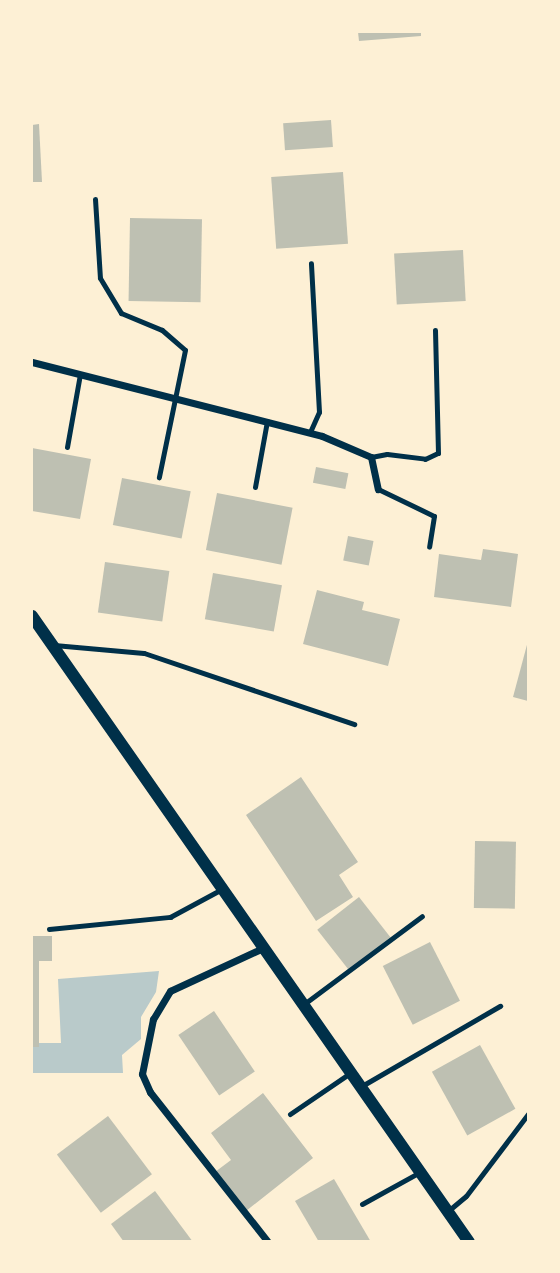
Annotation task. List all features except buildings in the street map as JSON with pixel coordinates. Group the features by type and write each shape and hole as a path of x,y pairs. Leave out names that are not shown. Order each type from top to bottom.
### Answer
{"street":[{"path":"32,362 310,432 371,457 378,489"},
{"path":"32,616 469,1241"},
{"path":"263,948 170,991 153,1019 142,1074 150,1092 268,1241"}],"lane":[{"path":"95,199 100,278 121,313 162,330 185,350 172,397 159,477"},
{"path":"310,432 319,412 311,263"},
{"path":"371,457 387,454 425,459 438,453 435,330"},
{"path":"67,447 80,374"},
{"path":"255,487 267,421"},
{"path":"378,489 434,516 429,547"},
{"path":"52,645 145,653 354,724"},
{"path":"48,929 170,917 222,889"},
{"path":"303,1005 422,916"},
{"path":"360,1087 500,1006"},
{"path":"290,1114 351,1073"},
{"path":"448,1212 467,1196 528,1114"},
{"path":"362,1204 420,1172"}],"shaded area":[{"path":"159,971 156,992 141,1017 141,1039 122,1055 123,1073 32,1073 32,1043 61,1043 58,979"}]}
